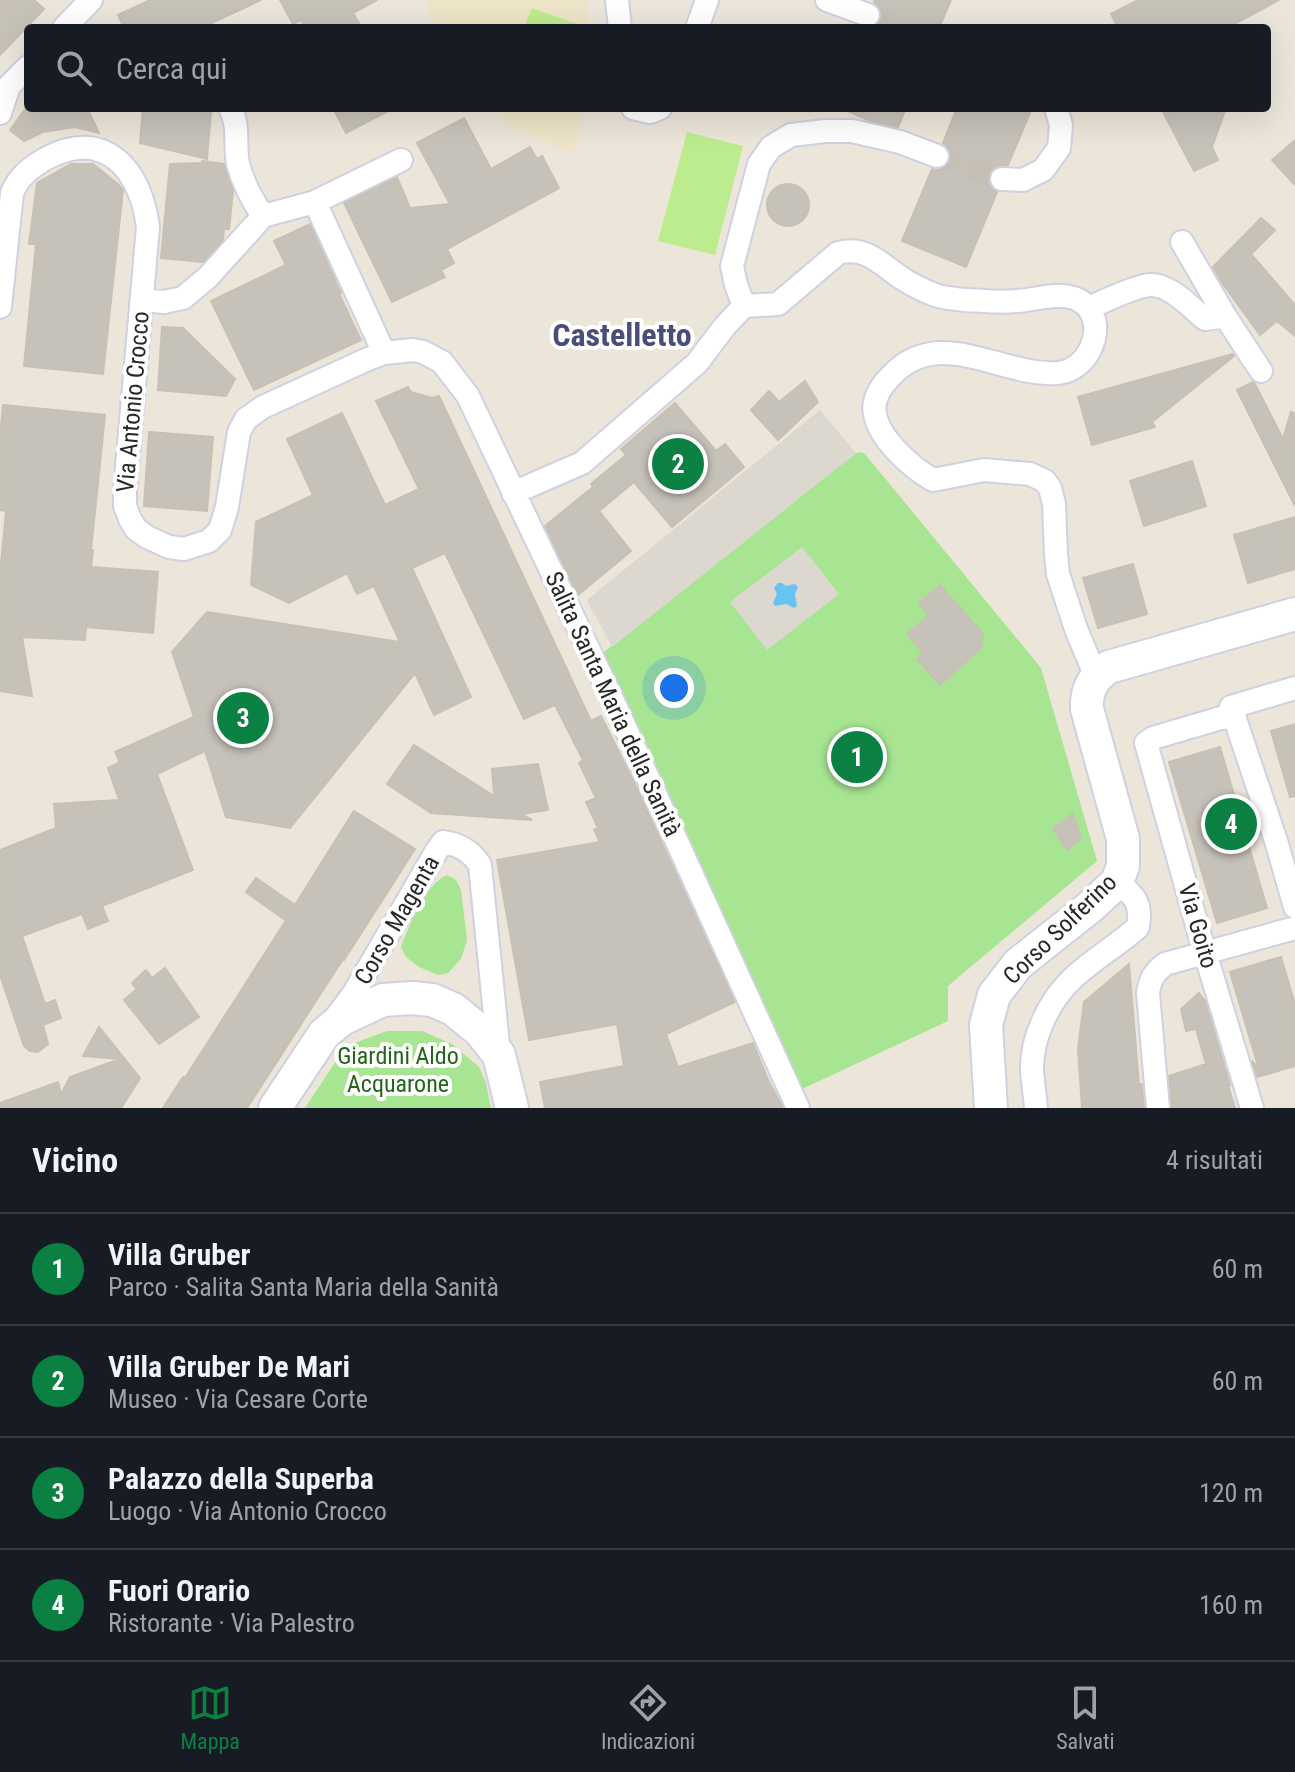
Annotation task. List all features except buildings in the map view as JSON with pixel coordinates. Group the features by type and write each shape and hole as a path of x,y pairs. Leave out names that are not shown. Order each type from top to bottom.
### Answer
{"street":[{"path":"68,24 91,0"},
{"path":"617,0 620,24"},
{"path":"698,24 707,0"},
{"path":"827,0 868,15"},
{"path":"0,113 9,86 24,71"},
{"path":"232,112 238,162 247,190 263,216"},
{"path":"1002,179 1023,180 1043,170 1059,148 1061,125 1057,112"},
{"path":"744,306 732,266 759,164 771,147 791,135 852,131 900,142 937,156"},
{"name":"Via Antonio Crocco","path":"0,307 12,193 17,181 44,160 77,147 108,153 121,162 144,202 148,227 125,506 136,529 169,547 184,549 209,541 220,530 227,507 236,443 246,419 263,407 384,353"},
{"path":"142,300 164,302 183,298 208,277 263,216 315,202 401,160"},
{"path":"315,202 384,353"},
{"path":"1182,242 1261,371"},
{"path":"513,493 582,463 697,363 744,306 778,304 828,260 849,250 882,262 902,279 936,295 1002,302 1048,295 1070,297 1089,308 1096,332 1093,344 1088,355 1069,370 1059,373 1035,371 953,353 919,356 887,380 877,395 874,407 881,432 890,445 933,480 984,470 1030,474 1045,481 1054,504 1058,574 1096,677 1109,667 1295,614"},
{"path":"1089,308 1152,285 1167,289 1205,319 1225,316"},
{"name":"Salita Santa Maria della Sanità","path":"384,353 423,352 442,362 468,396 613,701 798,1108"},
{"name":"Corso Solferino","path":"991,1108 986,1025 994,995 1018,964 1117,882 1123,866 1123,839 1087,709 1088,693 1096,677"},
{"path":"1295,688 1231,707 1295,907"},
{"name":"Via Goito","path":"1235,716 1153,738 1146,743 1252,1108"},
{"name":"Corso Magenta","path":"275,1108 354,993 443,842 460,846 480,865 499,1055 512,1108"},
{"path":"1036,1108 1032,1068 1036,1041 1049,1009 1071,980 1138,927 1139,908 1132,894 1117,882"},
{"path":"1158,1108 1148,993 1155,971 1165,964 1295,928"},
{"name":"Corso Magenta","path":"324,1034 342,1019 374,1003 395,998 432,1000 453,1009 480,1031 499,1055"}],"shaded area":[{"path":"425,0 587,0 589,24 434,24"},
{"path":"498,112 581,112 574,155 510,125"},
{"path":"820,410 856,453 612,647 587,600"},
{"path":"802,547 839,594 767,650 730,602"}],"green space":[{"path":"532,8 577,24 526,24"},
{"path":"687,132 743,146 715,255 658,241"},
{"path":"861,452 1041,668 1097,861 948,986 948,1021 802,1089 599,656"},
{"path":"447,875 456,880 461,890 467,940 461,959 448,973 438,975 419,967 406,957 401,947 425,896"},
{"name":"Giardini Aldo Acquarone","path":"387,1031 422,1031 452,1044 479,1067 491,1108 305,1108 338,1058 357,1042"}],"water":[{"path":"778,583 798,587 795,594 797,606 775,606 773,603 777,594 774,588"}],"tunnel":[{"path":"868,15 887,24"},
{"path":"937,156 1002,179"}],"place":[{"name":"Villa Gruber De Mari","path":"678,464"},
{"name":"Palazzo della Superba","path":"243,718"},
{"name":"Villa Gruber","path":"857,757"},
{"name":"Fuori Orario","path":"1231,824"}],"district":[{"name":"Castelletto","path":"622,335"}]}
